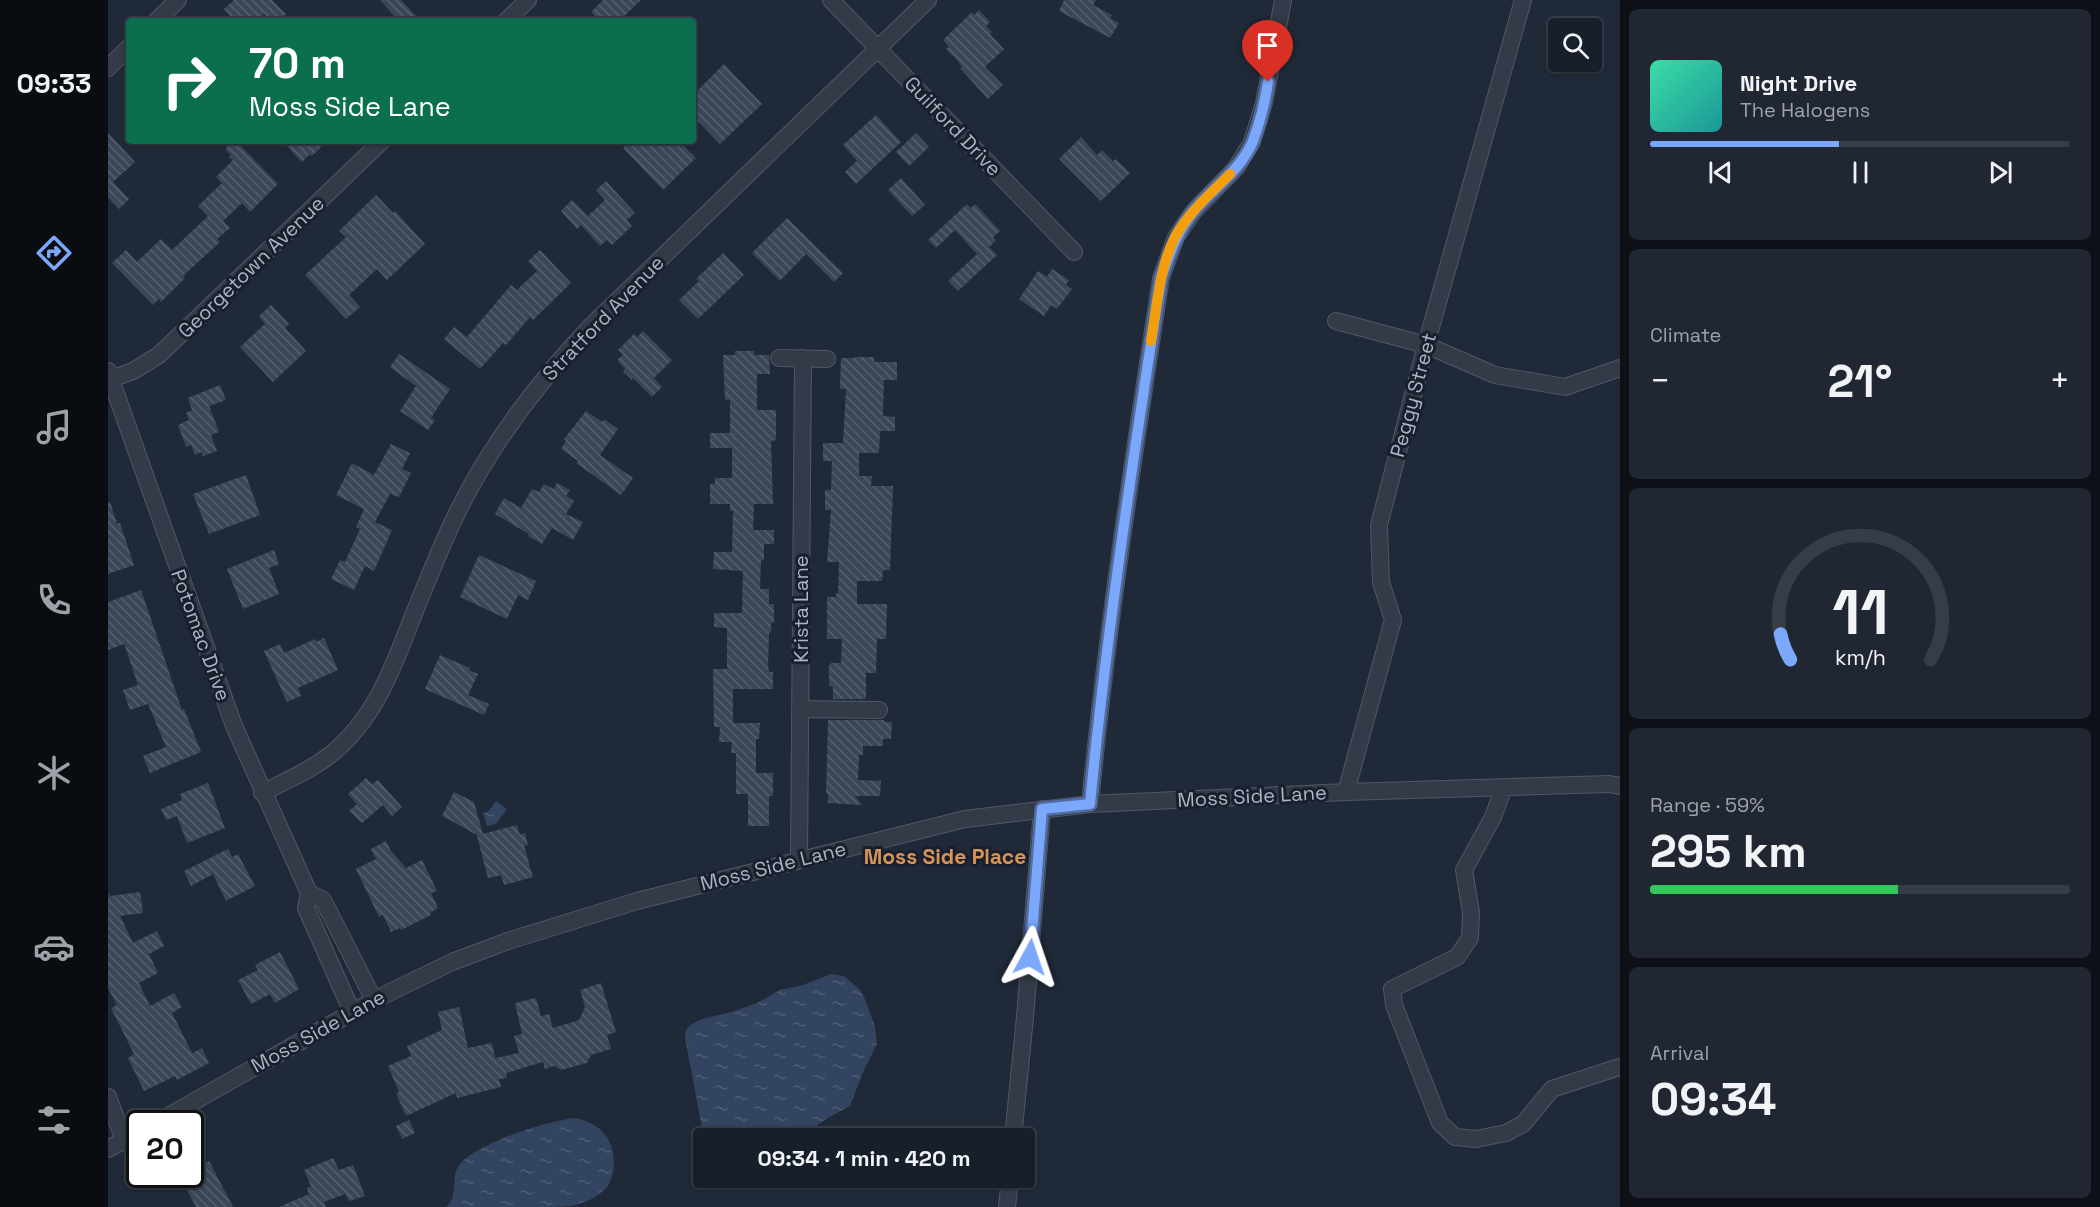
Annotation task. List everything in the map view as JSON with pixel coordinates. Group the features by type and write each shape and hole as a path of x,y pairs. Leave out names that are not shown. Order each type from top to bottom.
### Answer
{"street":[{"path":"159,18 178,0"},
{"path":"509,18 528,0"},
{"name":"Guilford Drive","path":"831,0 1074,252"},
{"name":"Stratford Avenue","path":"262,793 311,769 332,753 356,730 375,705 462,504 509,424 542,380 591,326 928,0"},
{"path":"1090,804 1100,696 1118,561 1161,278 1176,237 1194,211 1236,168 1252,142 1264,103 1284,0"},
{"name":"Peggy Street","path":"1346,792 1393,620 1381,582 1379,525 1426,345 1523,0"},
{"path":"108,68 126,50"},
{"name":"Georgetown Avenue","path":"109,375 134,371 159,355 379,144"},
{"path":"1336,321 1426,345 1495,375 1565,387 1620,368"},
{"path":"779,358 827,359"},
{"name":"Krista Lane","path":"799,859 803,358"},
{"name":"Potomac Drive","path":"109,375 234,726 262,793 309,893 306,908 352,1012"},
{"path":"800,709 879,710"},
{"name":"Moss Side Lane","path":"179,1110 352,1012 443,965 508,941 637,902 799,859 965,819 1090,804 1346,792 1609,784 1620,786"},
{"path":"1504,787 1493,817 1464,870 1471,913 1470,938 1457,957 1392,989 1394,1005 1440,1123 1455,1137 1476,1138 1506,1133 1523,1124 1552,1089 1619,1067"},
{"path":"1014,1128 1042,809"},
{"name":"Potomac Drive","path":"309,893 323,900 374,1000"},
{"path":"108,1097 124,1140 108,1149"},
{"path":"1007,1207 1009,1188"}],"water":[{"path":"496,801 507,809 496,824 487,826 483,813 488,812"},
{"path":"831,974 844,976 859,989 864,997 875,1026 877,1044 850,1106 814,1128 702,1128 685,1038 686,1030 690,1025 702,1019 735,1011 757,1003 780,990 803,985"},
{"path":"574,1118 591,1123 598,1128 604,1133 612,1147 614,1165 612,1176 607,1187 600,1193 571,1206 446,1207 454,1194 457,1169 476,1151 528,1129"}],"building":[{"path":"234,0 272,0 286,14 282,18 268,18 264,14 260,18 232,18 224,9"},
{"path":"380,0 401,0 418,18 396,18"},
{"path":"603,0 641,0 622,18 597,18 591,12"},
{"path":"1064,0 1096,0 1093,5 1112,15 1110,18 1119,23 1110,38 1059,11"},
{"path":"979,10 990,22 986,26 992,32 990,34 1004,49 985,67 1003,85 988,99 960,68 962,67 946,49 949,47 943,40 972,12 974,15"},
{"path":"724,64 762,104 720,144 696,119 696,92"},
{"path":"876,115 901,142 856,184 845,172 857,161 843,145"},
{"path":"108,133 135,162 113,182 129,199 119,209 108,197"},
{"path":"916,133 929,147 909,166 896,152"},
{"path":"1081,137 1097,155 1102,150 1113,161 1116,159 1130,173 1101,201 1059,159"},
{"path":"230,144 239,144 278,184 250,212 242,203 223,221 230,228 217,239 220,242 183,276 185,278 161,302 159,299 153,305 112,263 126,250 137,262 161,239 172,250 208,216 198,206 222,183 216,177 233,160 225,149"},
{"path":"285,144 324,144 312,156 310,154 302,162"},
{"path":"628,144 682,144 696,158 663,190 623,148"},
{"path":"901,178 925,205 912,216 888,190"},
{"path":"606,181 635,213 627,220 632,226 612,245 607,240 600,246 581,225 577,229 561,211 572,200 588,216 605,200 596,190"},
{"path":"376,195 393,213 395,211 425,244 387,280 377,269 349,295 360,307 346,319 305,275 346,237 339,231"},
{"path":"967,204 971,208 975,204 1000,231 993,237 996,241 989,247 997,255 958,291 948,281 977,254 955,230 936,248 928,240"},
{"path":"787,218 843,273 834,282 806,254 780,281 752,253"},
{"path":"540,250 571,283 533,320 530,317 506,345 503,343 480,369 444,339 454,327 467,337 511,285 517,290 537,271 528,261"},
{"path":"723,253 744,275 698,319 679,300 699,281 696,279"},
{"path":"1052,269 1069,280 1066,285 1072,289 1057,309 1051,305 1044,316 1019,299 1038,271 1047,277"},
{"path":"271,305 289,324 285,328 306,351 273,382 240,347 265,324 259,316"},
{"path":"643,331 672,360 654,378 662,387 652,397 623,371 625,369 617,360 623,355 618,350 634,334 637,337"},
{"path":"735,351 754,351 754,355 769,355 770,374 757,374 757,410 776,410 776,440 771,441 773,504 754,504 753,530 774,530 774,544 764,544 760,589 769,589 769,604 774,604 774,623 771,623 771,633 769,632 768,666 769,672 773,672 773,689 733,689 733,723 760,723 759,739 756,739 756,773 773,773 773,796 769,796 769,826 748,826 748,794 736,794 736,753 731,753 732,742 719,742 720,727 714,727 713,669 727,669 727,628 714,627 714,613 742,613 743,571 713,569 714,552 732,552 733,511 730,511 730,504 710,504 710,484 715,484 715,478 732,478 732,448 710,448 710,433 730,433 730,400 725,400 723,355 735,355"},
{"path":"399,354 450,389 431,418 435,420 428,430 400,411 416,386 390,367"},
{"path":"874,357 874,362 897,362 897,380 884,380 883,416 895,417 895,431 880,431 879,453 859,453 859,476 872,476 871,486 893,486 890,570 883,570 882,581 857,581 857,604 887,604 886,639 877,639 876,673 866,673 866,699 833,699 833,687 829,685 829,665 841,663 842,639 827,639 827,597 836,597 836,593 838,594 839,562 827,562 831,510 825,510 825,490 831,490 832,461 823,461 823,443 843,443 846,389 840,389 841,358"},
{"path":"220,385 226,400 209,406 219,432 211,435 217,451 203,456 202,452 195,455 191,445 186,447 178,425 189,420 186,413 192,410 188,398"},
{"path":"586,411 602,422 604,419 618,429 600,455 633,478 621,495 576,463 578,461 561,449 566,441 564,439"},
{"path":"391,444 410,453 402,469 411,473 399,497 390,494 375,522 392,530 374,571 365,566 354,590 331,579 340,560 345,562 360,529 356,527 364,509 336,495 352,463 374,475"},
{"path":"246,475 260,515 209,534 193,494"},
{"path":"557,483 570,490 566,496 574,501 566,514 583,522 573,540 552,528 542,544 495,514 504,498 521,508 532,489 539,492 544,484 554,489"},
{"path":"110,502 117,524 120,523 134,565 108,574 108,503"},
{"path":"274,550 279,564 269,568 279,594 243,609 227,569"},
{"path":"479,555 536,581 528,600 518,595 507,619 460,597"},
{"path":"141,590 182,710 184,709 201,752 150,773 143,756 166,747 148,704 130,710 123,690 138,685 124,644 108,650 108,602"},
{"path":"324,638 338,670 298,688 301,696 287,702 264,651 280,644 284,653 315,639 316,642"},
{"path":"440,655 478,674 468,695 489,704 484,715 425,689"},
{"path":"828,720 892,722 891,739 883,739 883,746 863,746 863,755 859,755 858,780 881,781 880,796 855,796 862,805 828,803 826,793"},
{"path":"366,778 372,784 378,780 402,807 392,816 383,805 362,823 349,811 357,804 348,794"},
{"path":"208,783 225,828 187,843 177,816 166,820 161,809 182,800 180,794"},
{"path":"454,792 474,802 483,834 517,825 520,835 525,833 528,845 524,846 533,877 504,885 501,875 488,878 477,836 479,836 442,816"},
{"path":"386,841 391,851 406,868 422,860 437,891 431,893 438,908 430,913 431,915 401,930 400,928 391,932 383,915 379,917 356,869 376,859 371,849"},
{"path":"228,849 232,857 238,854 255,886 226,901 213,874 191,886 184,871"},
{"path":"108,892 110,896 140,892 143,913 120,916 133,943 157,931 164,946 149,954 158,973 139,983 150,1006 174,993 182,1007 172,1013 192,1053 202,1048 209,1063 177,1080 175,1076 144,1091 128,1058 134,1054 111,1008 117,1005 108,988"},
{"path":"280,952 299,989 275,1003 270,994 251,1004 238,980 258,970 255,965"},
{"path":"601,983 616,1032 607,1035 611,1049 591,1055 587,1063 561,1070 554,1066 545,1069 543,1062 506,1073 507,1078 499,1079 501,1087 457,1098 456,1093 406,1116 388,1066 411,1056 407,1046 442,1030 438,1012 459,1007 468,1048 492,1043 495,1058 519,1053 514,1036 522,1034 515,1003 536,998 541,1016 549,1014 553,1028 579,1020 585,1007 580,990"},
{"path":"409,1120 415,1133 402,1139 396,1126"},
{"path":"333,1158 339,1170 353,1165 365,1196 349,1201 345,1194 324,1202 326,1207 279,1207 309,1194 307,1188 311,1186 304,1170"},
{"path":"209,1161 233,1207 196,1207 186,1188 204,1188 204,1164"}],"slow traffic":[{"path":"1151,341 1161,278 1176,237 1194,211 1230,174"}],"district":[{"name":"Moss Side Place","path":"945,857"}],"route":[{"path":"1030,957 1042,809 1090,804 1100,696 1118,561 1161,278 1176,237 1194,211 1236,168 1252,142 1268,82"}]}
